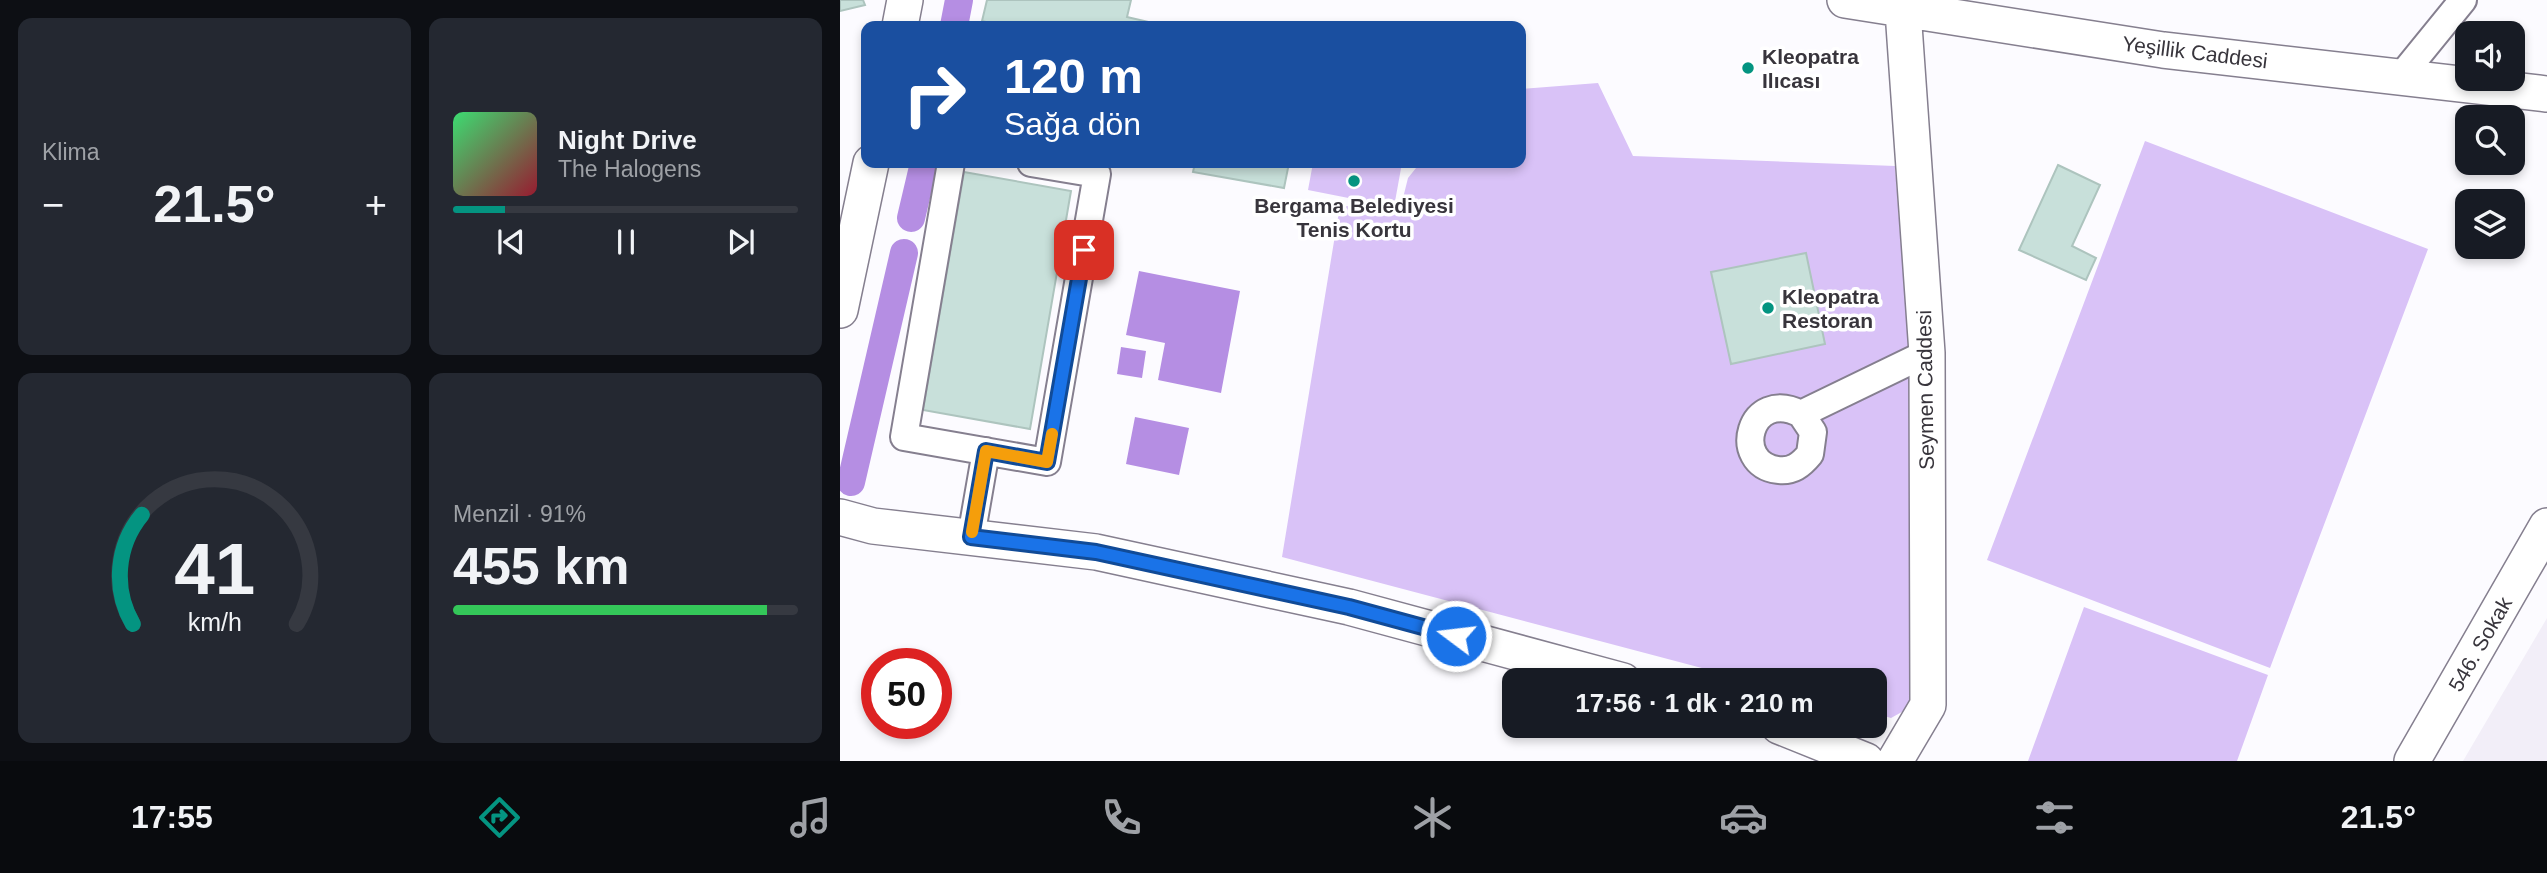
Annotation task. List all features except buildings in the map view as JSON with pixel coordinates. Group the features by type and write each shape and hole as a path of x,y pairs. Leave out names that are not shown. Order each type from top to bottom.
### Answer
{"main road":[{"path":"901,21 905,0"},
{"name":"Yeşillik Caddesi","path":"1845,0 1903,6 2162,50 2402,75 2547,94"},
{"name":"Seymen Caddesi","path":"1895,761 1928,705 1927,353 1903,6"},
{"path":"840,310 870,168"},
{"path":"840,517 873,526 1096,552 1349,607 1575,668"},
{"name":"546. Sokak","path":"2412,761 2547,526"},
{"path":"1809,738 1866,761"}],"street":[{"path":"2402,75 2463,0"},
{"path":"950,168 904,436 1047,462 1097,174 1061,168"},
{"path":"1801,414 1927,353"},
{"path":"971,537 986,451"}],"shaded area":[{"path":"1598,83 1633,156 1895,166 1910,362 1909,708 1891,718 1887,717 1887,668 1702,668 1282,557 1340,205 1399,214 1408,178 1416,168 1526,168 1526,89"},
{"path":"2145,141 2428,249 2270,668 1987,560"},
{"name":"Bergama Belediyesi Tenis Kortu","path":"1312,168 1401,168 1394,207 1308,190"},
{"path":"1139,271 1240,291 1221,393 1158,380 1165,343 1126,335"},
{"path":"1121,347 1146,351 1142,378 1117,374"},
{"path":"1135,417 1189,428 1179,475 1126,464"},
{"path":"2084,607 2268,675 2237,761 2028,761"},
{"path":"2547,618 2547,761 2463,761"}],"waterway":[{"path":"955,21 959,0"},
{"path":"911,218 923,168"},
{"path":"851,482 904,253"}],"slow traffic":[{"path":"972,532 986,451 1047,462 1052,434"}],"place":[{"name":"Kleopatra Ilıcası","path":"1748,68"},
{"name":"Bergama Belediyesi Tenis Kortu","path":"1354,181"},
{"name":"Kleopatra Restoran","path":"1768,308"}],"route":[{"path":"1084,250 1047,462 986,451 971,537 1096,552 1349,607 1456,636"}]}
